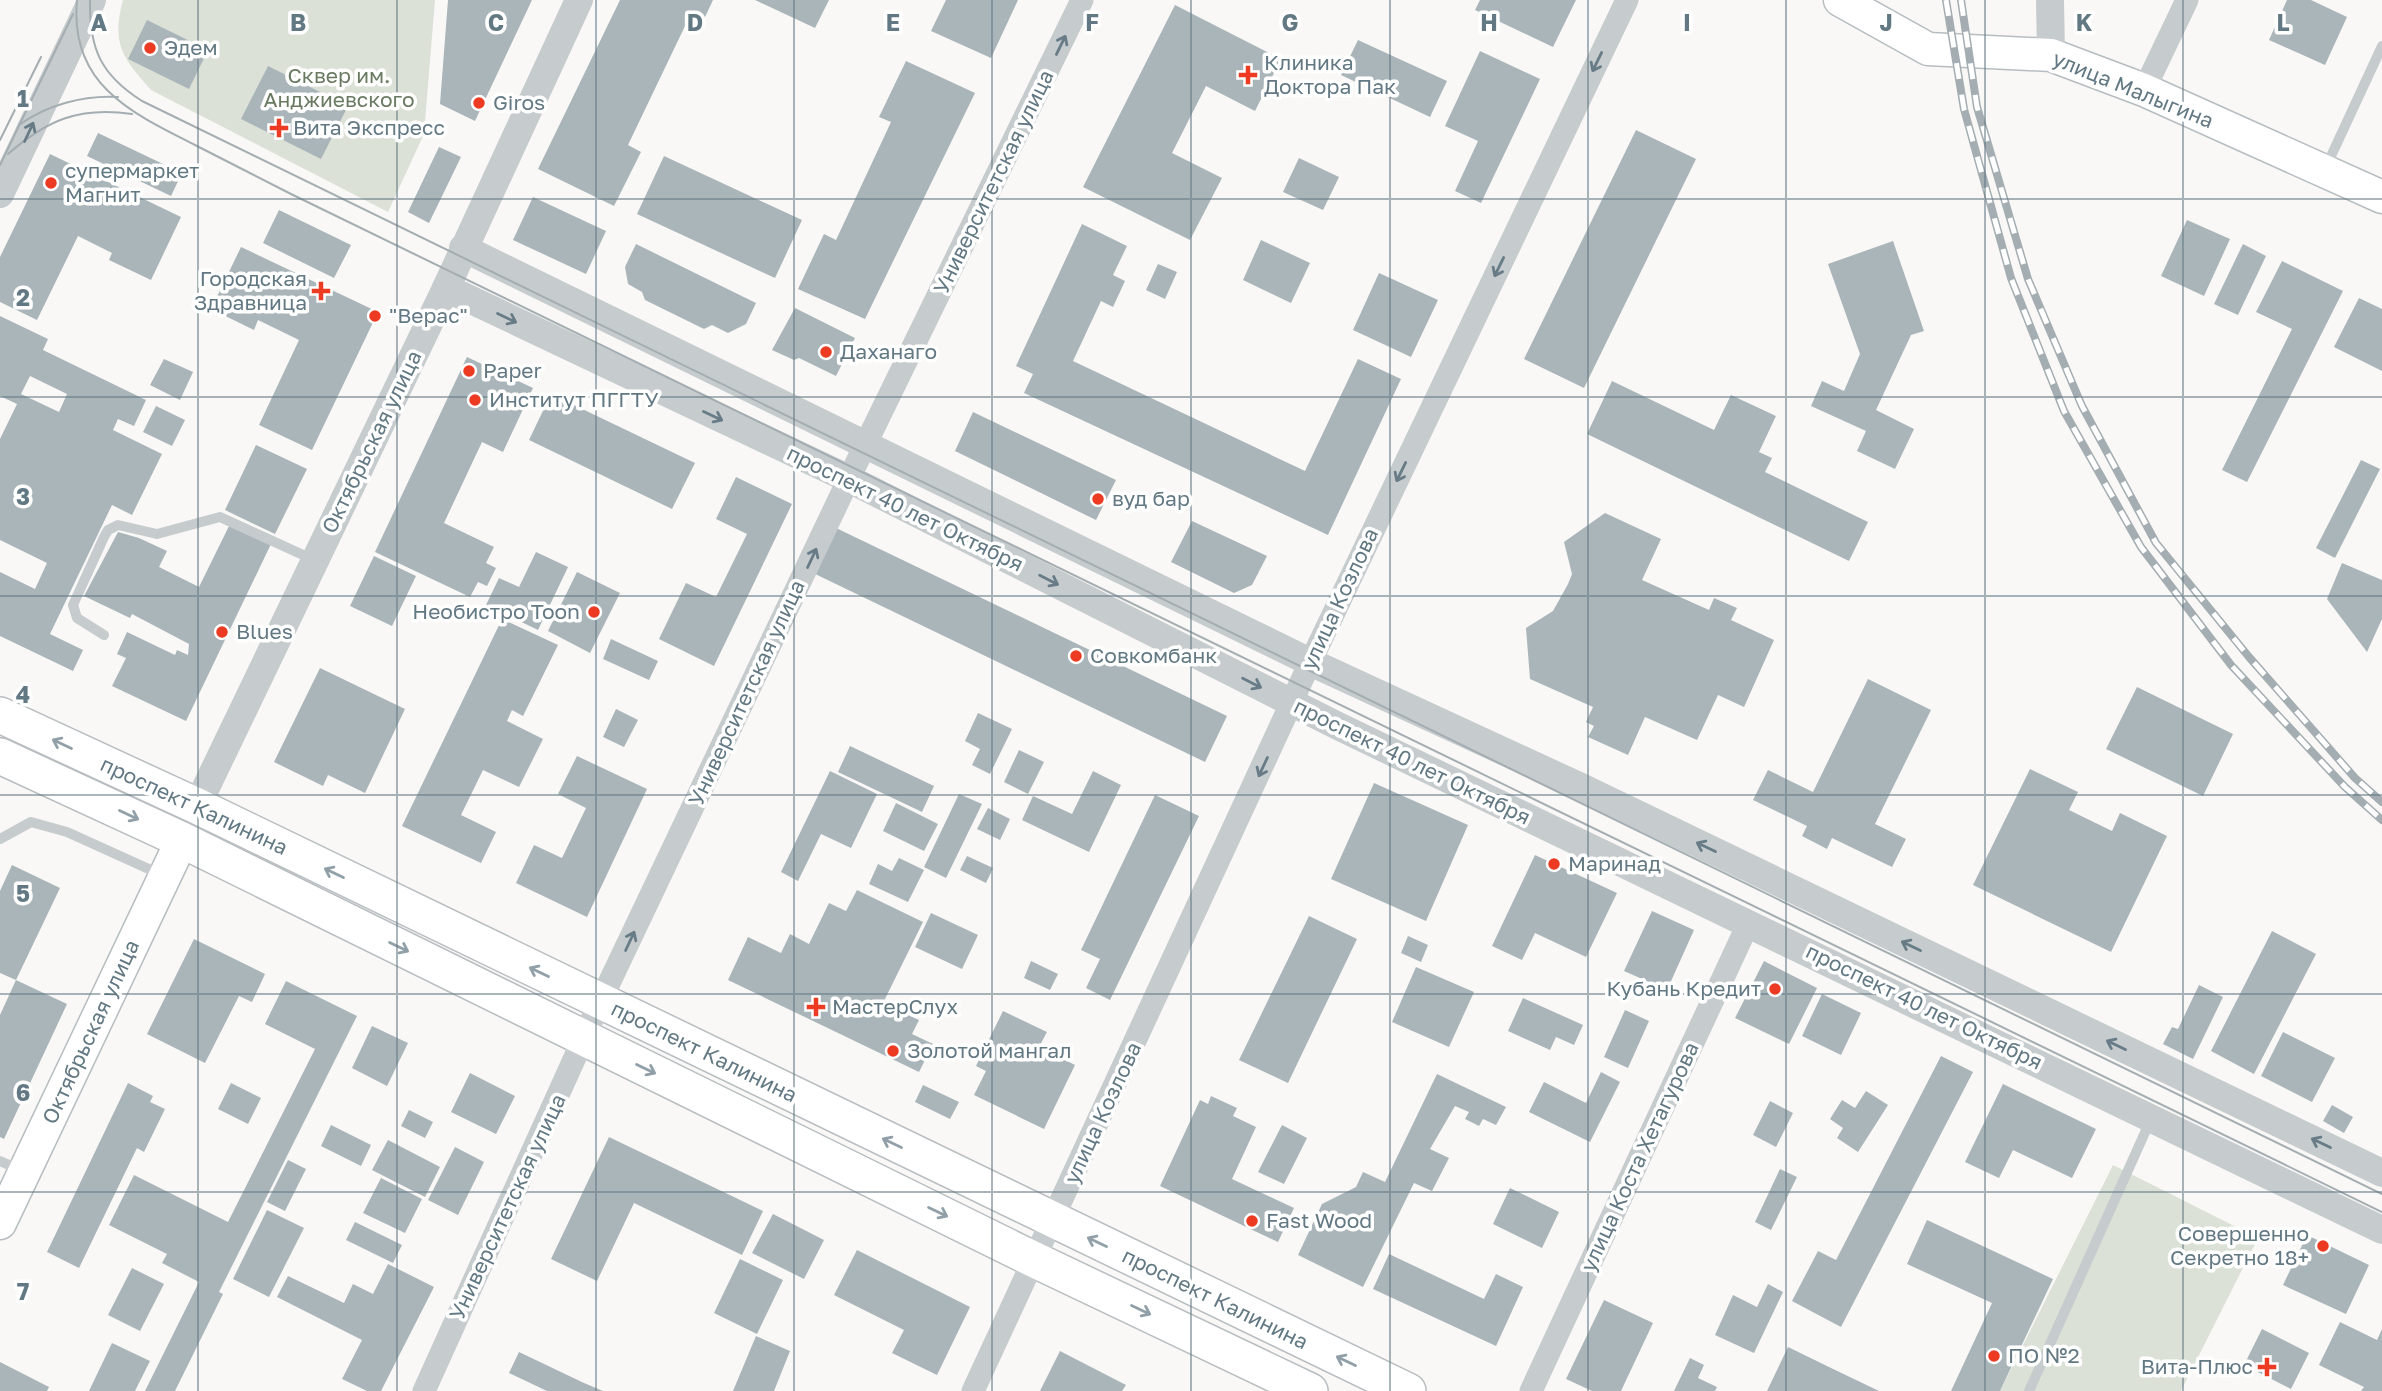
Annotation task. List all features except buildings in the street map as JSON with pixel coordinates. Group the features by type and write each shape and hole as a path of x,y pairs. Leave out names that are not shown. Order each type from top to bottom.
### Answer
{"main road":[{"name":"улица Малыгина","path":"1840,0 1928,49 2051,55 2144,90 2382,197"},
{"name":"проспект Калинина","path":"0,715 197,806 1408,1391"},
{"name":"проспект Калинина","path":"0,756 182,840 1035,1260 1310,1391"},
{"name":"Октябрьская улица","path":"0,1223 12,1166 182,840"}],"street":[{"path":"0,194 92,0"},
{"name":"Октябрьская улица","path":"197,806 446,288 579,0"},
{"name":"Университетская улица","path":"424,1391 600,1002 849,479 1082,0"},
{"name":"улица Козлова","path":"973,1391 1310,662 1627,0"},
{"path":"2050,0 2051,55"},
{"path":"2144,90 2187,0"},
{"name":"проспект 40 лет Октября","path":"463,247 1310,662 1581,787 2382,1173"},
{"name":"проспект 40 лет Октября","path":"446,288 849,479 1292,704 1749,922 2382,1230"},
{"name":"улица Коста Хетагурова","path":"1531,1391 1749,922"}],"lane":[{"path":"2324,173 2382,46"},
{"path":"104,635 77,618 73,605 104,537 113,527 124,525 137,531 157,534 220,517 315,561"},
{"path":"0,839 31,822 67,832 164,876"},
{"path":"2029,1391 2151,1118"}],"green space":[{"name":"Сквер им. Анджиевского","path":"123,0 435,0 424,134 388,212 151,90 133,69 122,50 118,28"},
{"path":"2113,1165 2258,1238 2181,1391 2000,1391"}],"tram line":[{"path":"77,0 77,29 83,54 94,74 109,92 148,121 291,194 2382,1212"},
{"path":"90,0 92,33 100,59 116,81 142,101 2382,1194"},
{"path":"0,165 73,14"},
{"path":"0,140 41,57"},
{"path":"19,125 41,112 66,103 118,97"},
{"path":"8,154 37,132 65,118 96,112 132,114"}],"railway":[{"path":"1946,0 1964,109 2011,278 2064,411 2141,547 2231,665 2345,787 2382,820"},
{"path":"1961,0 1977,107 2028,279 2082,406 2156,543 2249,657 2355,778 2382,802"}],"place":[{"name":"Эдем","path":"150,48"},
{"name":"Клиника Доктора Пак","path":"1248,75"},
{"name":"Giros","path":"479,103"},
{"name":"Вита Экспресс","path":"279,128"},
{"name":"супермаркет Магнит","path":"51,183"},
{"name":"Городская Здравница","path":"321,291"},
{"name":"\"Верас\"","path":"375,316"},
{"name":"Даханаго","path":"826,352"},
{"name":"Paper","path":"469,371"},
{"name":"Институт ПГГТУ","path":"475,400"},
{"name":"вуд бар","path":"1098,499"},
{"name":"Необистро Toon","path":"594,612"},
{"name":"Blues","path":"222,632"},
{"name":"Совкомбанк","path":"1076,656"},
{"name":"Маринад","path":"1554,864"},
{"name":"Кубань Кредит","path":"1775,989"},
{"name":"МастерСлух","path":"816,1007"},
{"name":"Золотой мангал","path":"893,1051"},
{"name":"Fast Wood","path":"1252,1221"},
{"name":"Совершенно Секретно 18+","path":"2323,1246"},
{"name":"ПО №2","path":"1994,1356"},
{"name":"Вита-Плюс","path":"2267,1367"}]}
